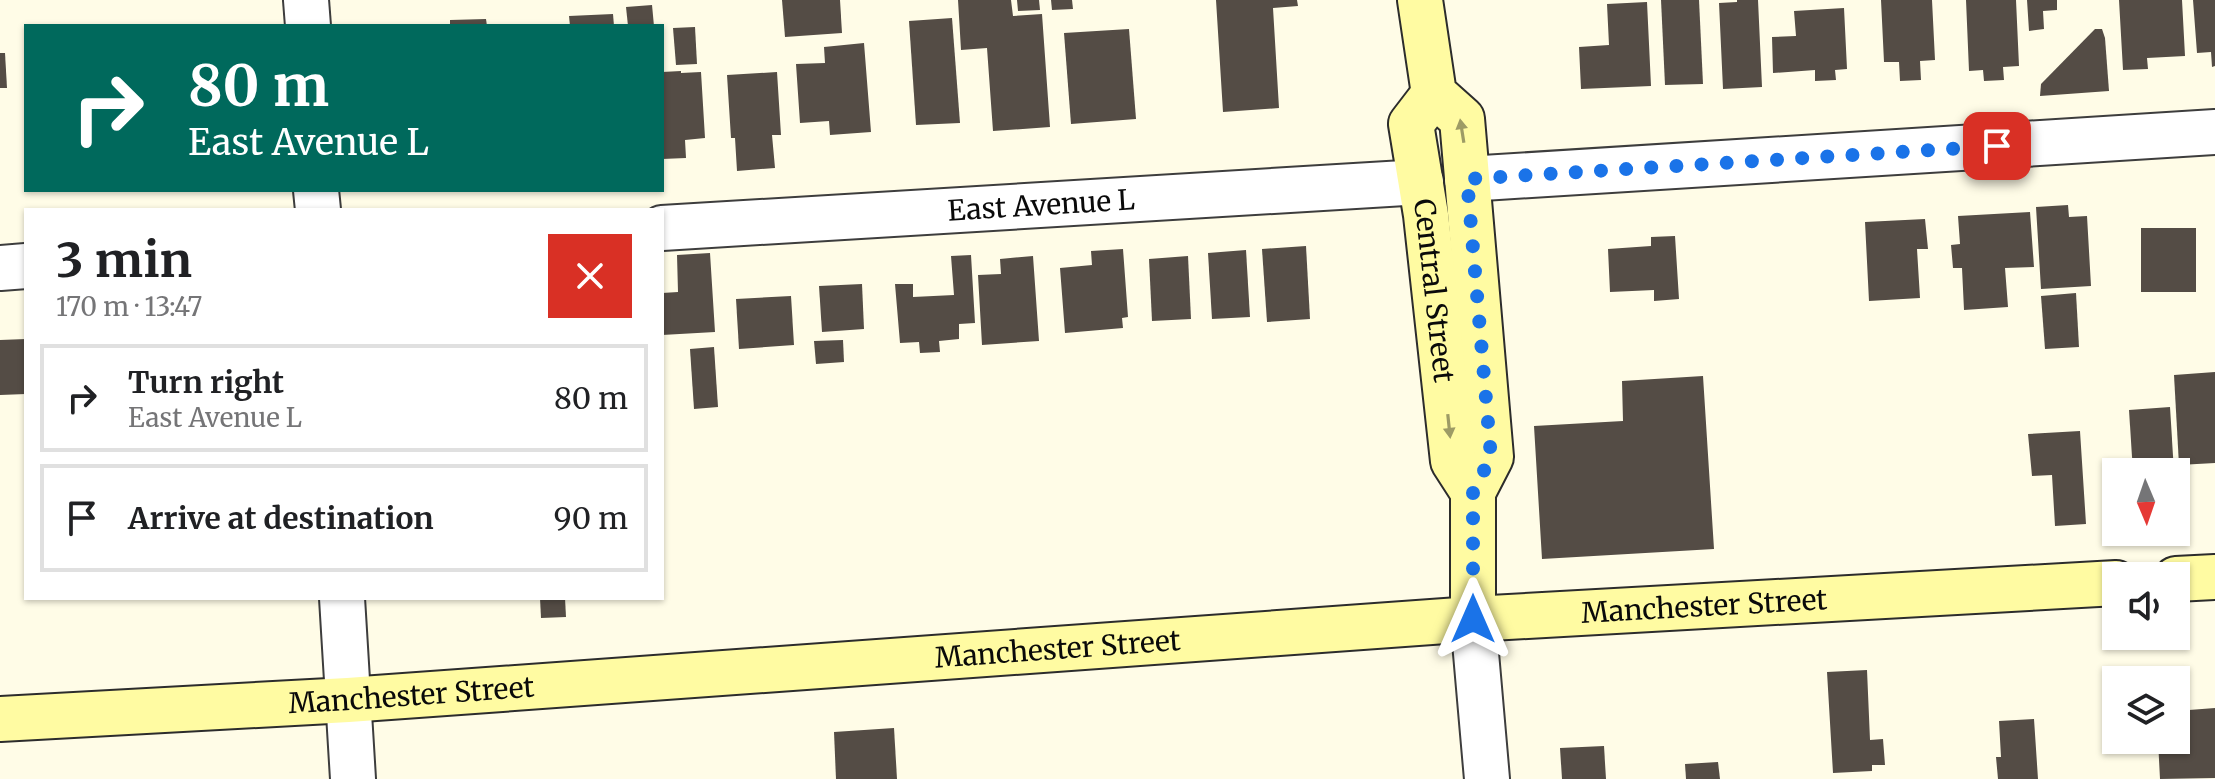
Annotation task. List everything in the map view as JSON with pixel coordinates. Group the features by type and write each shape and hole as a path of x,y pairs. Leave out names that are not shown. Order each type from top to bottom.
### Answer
{"main road":[{"path":"1405,0 1431,73"},
{"path":"1420,0 1431,73"},
{"path":"1431,73 1432,0"},
{"name":"Central Street","path":"1431,73 1462,119 1491,457 1473,492 1473,619"},
{"name":"Central Street","path":"1431,73 1411,124 1421,182 1453,461 1473,492"},
{"path":"2190,578 2215,577"},
{"name":"Manchester Street","path":"0,719 348,700 1473,619 2102,584"}],"street":[{"path":"306,0 308,24"},
{"path":"1467,179 2215,132"},
{"name":"East Avenue L","path":"664,228 1421,182"},
{"path":"0,268 24,266"},
{"path":"342,600 353,779"},
{"name":"Central Street","path":"1473,619 1487,779"}],"building":[{"path":"782,0 840,0 842,33 785,37"},
{"path":"958,0 1011,0 1013,16 1042,14 1050,127 993,131 987,48 961,50"},
{"path":"1017,0 1039,0 1040,10 1018,11"},
{"path":"1051,0 1072,0 1073,9 1052,10"},
{"path":"1216,0 1297,0 1298,6 1273,8 1279,108 1223,112"},
{"path":"1661,0 1699,0 1703,84 1665,85"},
{"path":"1758,0 1762,87 1723,89 1719,3"},
{"path":"1881,0 1932,0 1935,60 1920,61 1921,80 1900,81 1899,62 1884,62"},
{"path":"1966,0 2016,0 2019,66 2003,67 2004,80 1984,81 1983,70 1969,71"},
{"path":"2027,0 2057,0 2057,10 2043,11 2044,29 2029,31"},
{"path":"2119,0 2182,0 2185,56 2147,58 2148,69 2123,70"},
{"path":"2193,0 2215,0 2215,66 2212,67 2211,52 2197,53"},
{"path":"1647,2 1651,86 1581,89 1579,47 1609,45 1607,4"},
{"path":"652,5 654,24 628,24 626,7"},
{"path":"1844,8 1847,69 1835,70 1836,80 1815,81 1815,70 1773,73 1772,37 1796,36 1794,11"},
{"path":"613,14 614,24 570,24 569,16"},
{"path":"952,18 960,123 916,125 909,21"},
{"path":"486,19 487,24 450,24 450,20"},
{"path":"695,27 697,64 676,65 673,28"},
{"path":"1129,29 1136,119 1071,124 1064,33"},
{"path":"2095,29 2102,29 2105,38 2109,91 2040,96 2041,84"},
{"path":"864,43 871,132 830,135 829,121 800,123 796,64 825,63 824,47"},
{"path":"0,53 5,53 7,88 0,88"},
{"path":"664,72 701,72 705,138 685,140 686,158 664,159"},
{"path":"777,72 781,135 772,135 775,168 737,171 735,138 731,138 727,75"},
{"path":"2068,205 2069,217 2087,216 2091,286 2041,289 2036,207"},
{"path":"2030,212 2034,267 2005,268 2008,307 1964,310 1962,268 1953,268 1951,245 1960,244 1958,216"},
{"path":"1925,219 1928,249 1917,249 1920,298 1869,301 1865,222"},
{"path":"2141,228 2196,228 2196,292 2141,292"},
{"path":"1675,236 1679,299 1654,301 1654,290 1610,292 1608,249 1651,246 1651,237"},
{"path":"1306,246 1310,319 1267,322 1262,249"},
{"path":"1123,249 1128,317 1122,318 1123,328 1065,333 1060,268 1092,265 1091,251"},
{"path":"1246,250 1250,317 1212,319 1208,253"},
{"path":"710,253 715,332 664,335 664,293 678,292 677,255"},
{"path":"971,255 975,323 959,324 959,339 939,341 940,352 920,353 919,342 900,343 895,284 913,284 913,297 954,295 951,256"},
{"path":"1033,256 1039,341 982,345 978,275 1001,274 1000,259"},
{"path":"1188,256 1191,319 1152,321 1149,259"},
{"path":"862,284 864,329 822,332 819,286"},
{"path":"2076,293 2079,347 2045,349 2041,296"},
{"path":"791,296 794,345 739,349 736,299"},
{"path":"24,339 24,394 0,395 0,340"},
{"path":"843,340 844,362 816,364 814,341"},
{"path":"714,347 718,407 694,409 690,349"},
{"path":"2215,372 2215,463 2190,464 2190,458 2179,458 2174,375"},
{"path":"1703,376 1714,549 1542,559 1534,426 1623,421 1622,381"},
{"path":"2170,407 2173,458 2132,458 2129,410"},
{"path":"2080,431 2086,524 2055,526 2052,475 2032,476 2028,434"},
{"path":"540,600 565,600 566,617 541,618"},
{"path":"1867,670 1870,740 1883,739 1885,765 1872,765 1872,771 1833,773 1827,672"},
{"path":"2215,708 2215,778 2160,779 2159,754 2190,754 2190,710"},
{"path":"2034,719 2038,779 1998,779 1996,757 2001,757 1999,721"},
{"path":"894,728 897,779 836,779 834,732"},
{"path":"1604,746 1606,779 1562,779 1560,748"},
{"path":"1718,762 1720,779 1686,779 1685,764"}],"route":[{"path":"1473,619 1473,492 1491,457 1467,179 1997,146"}]}
